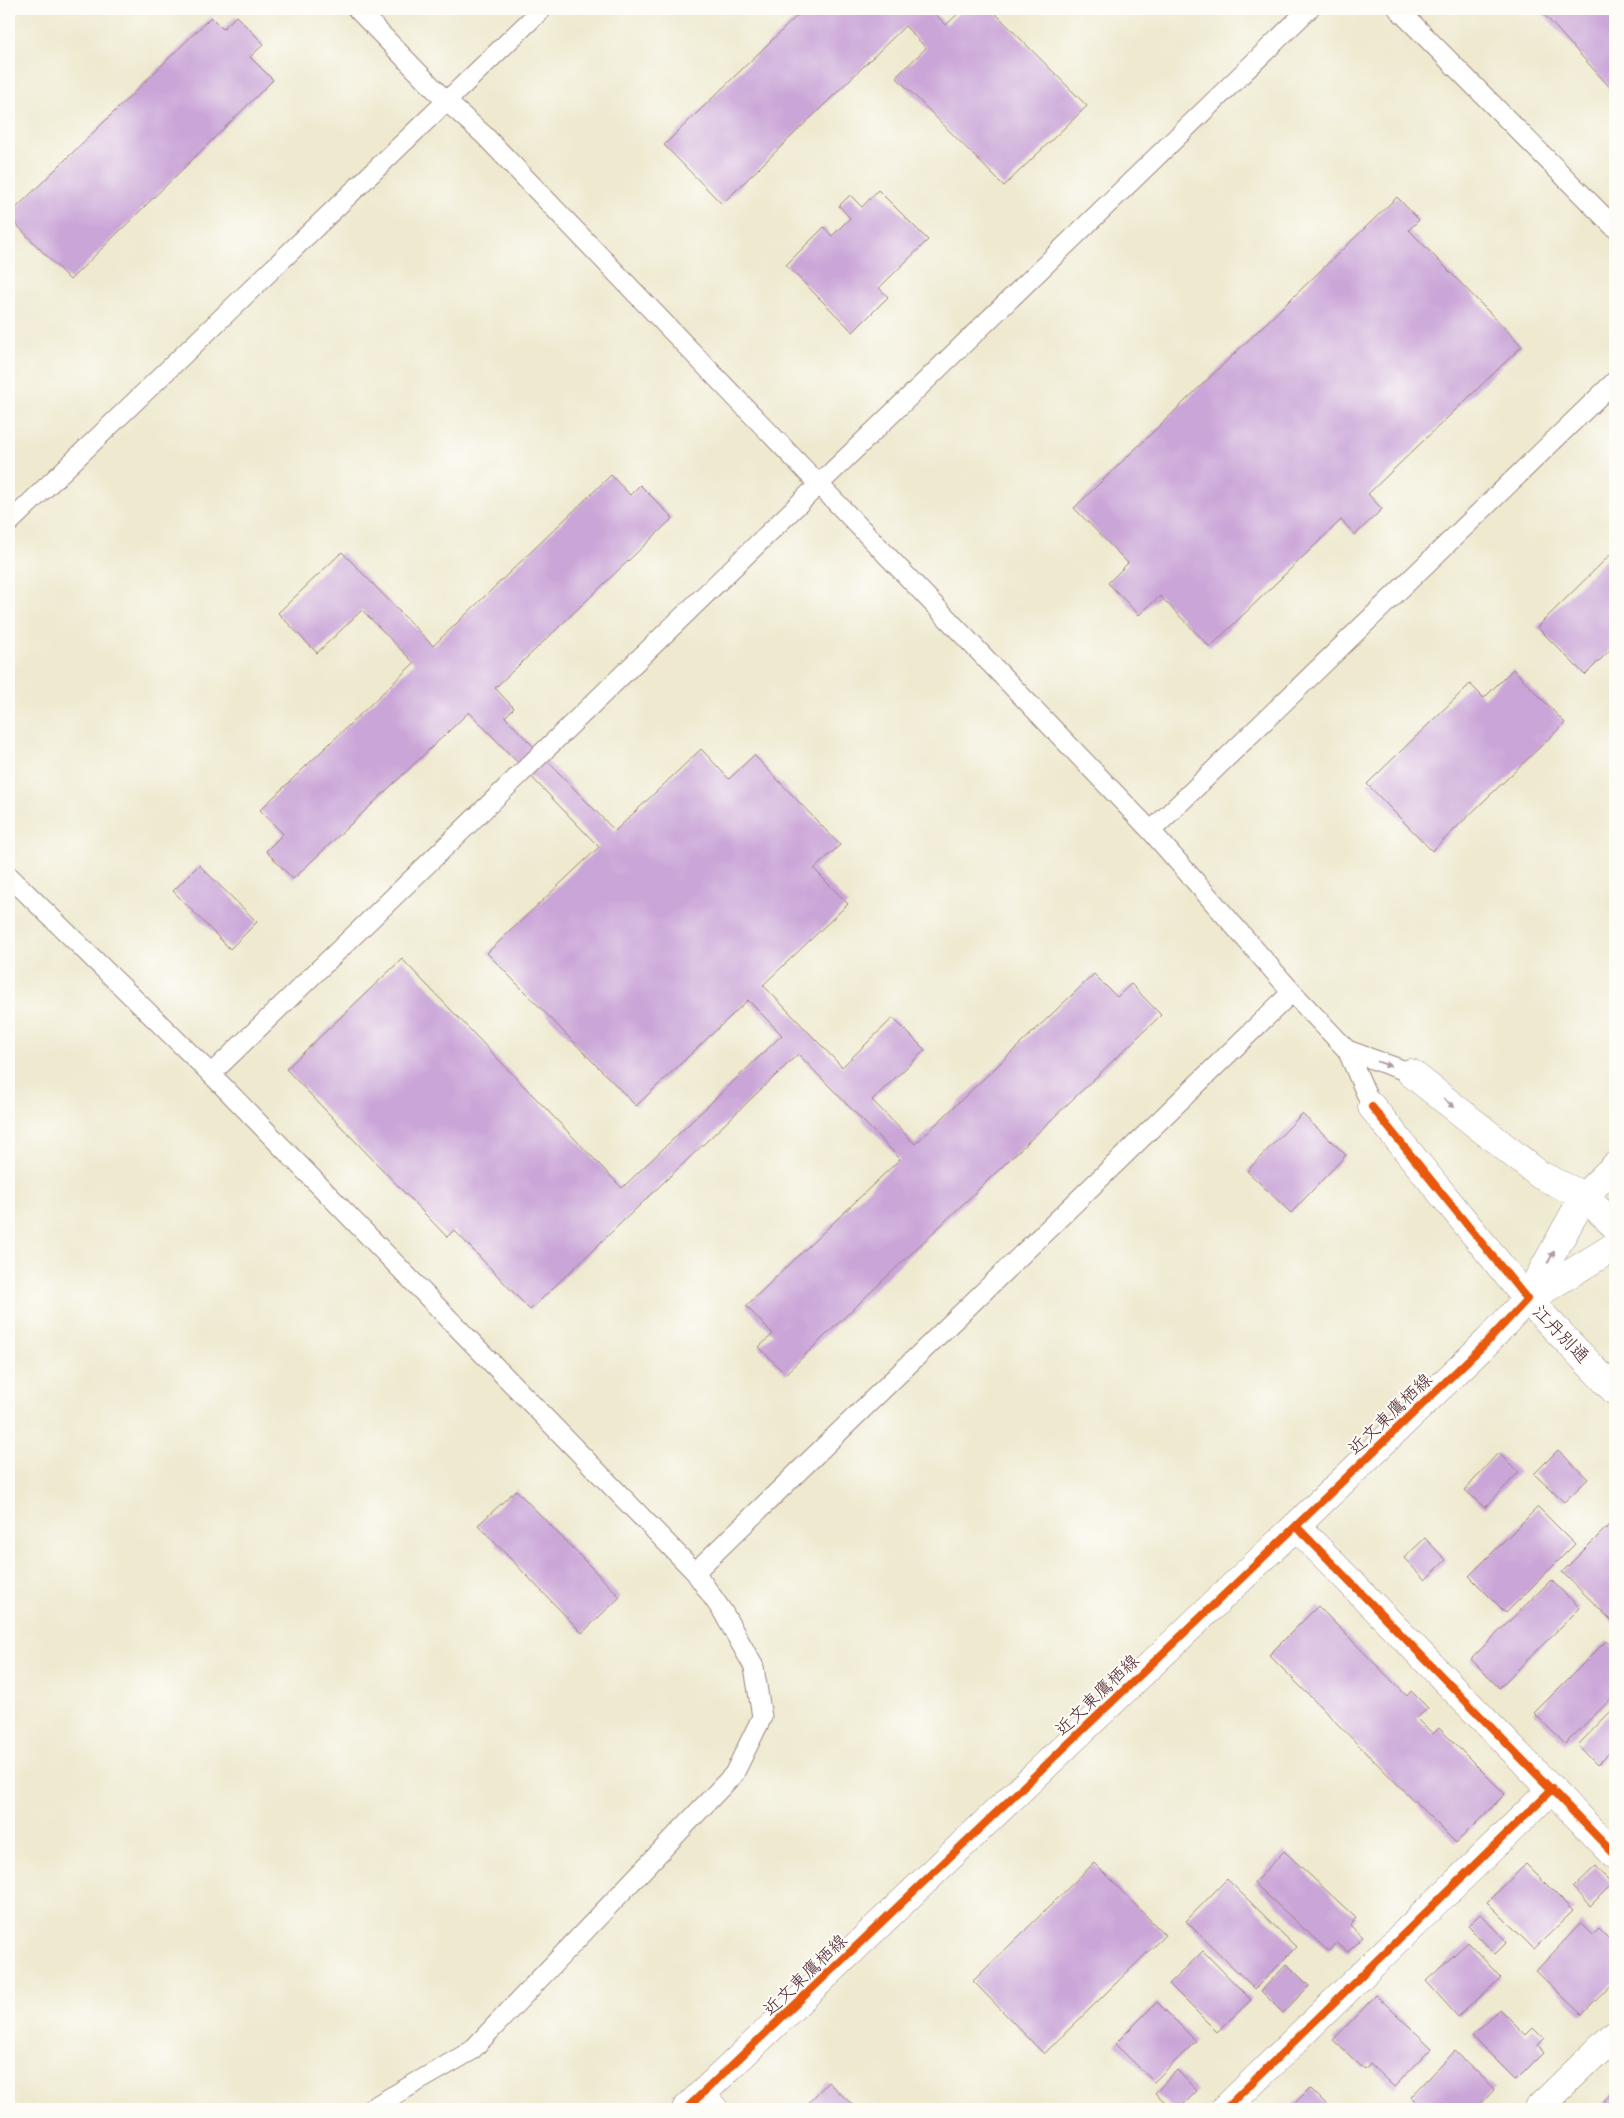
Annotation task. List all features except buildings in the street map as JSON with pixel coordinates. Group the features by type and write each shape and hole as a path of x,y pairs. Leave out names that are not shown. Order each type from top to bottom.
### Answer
{"street":[{"path":"1411,1073 1540,1175 1584,1196 1615,1226"},
{"name":"江丹別通","path":"1372,1107 1527,1300 1615,1391"},
{"name":"近文東鷹栖線","path":"700,2105 1488,1341 1527,1300 1584,1196 1615,1166"},
{"name":"近文東鷹栖線","path":"1527,1300 1615,1246"},
{"path":"1296,1526 1615,1855"},
{"path":"1225,2109 1552,1789"},
{"path":"1538,2109 1615,2034"}],"lane":[{"path":"357,9 446,101 484,135 1150,831 1292,992 1348,1050 1372,1107"},
{"path":"9,523 542,9"},
{"path":"211,1074 1309,9"},
{"path":"1398,9 1615,228"},
{"path":"1150,831 1615,382"},
{"path":"9,876 211,1074 695,1572 723,1612 754,1667 762,1717 734,1774 471,2051 370,2109"},
{"path":"695,1572 1292,992"},
{"path":"1348,1050 1411,1073"}],"cycle path":[{"path":"686,2109 1296,1526 1488,1341 1527,1299 1372,1107"},
{"path":"1296,1526 1615,1855"},
{"path":"1225,2109 1552,1789"}]}
